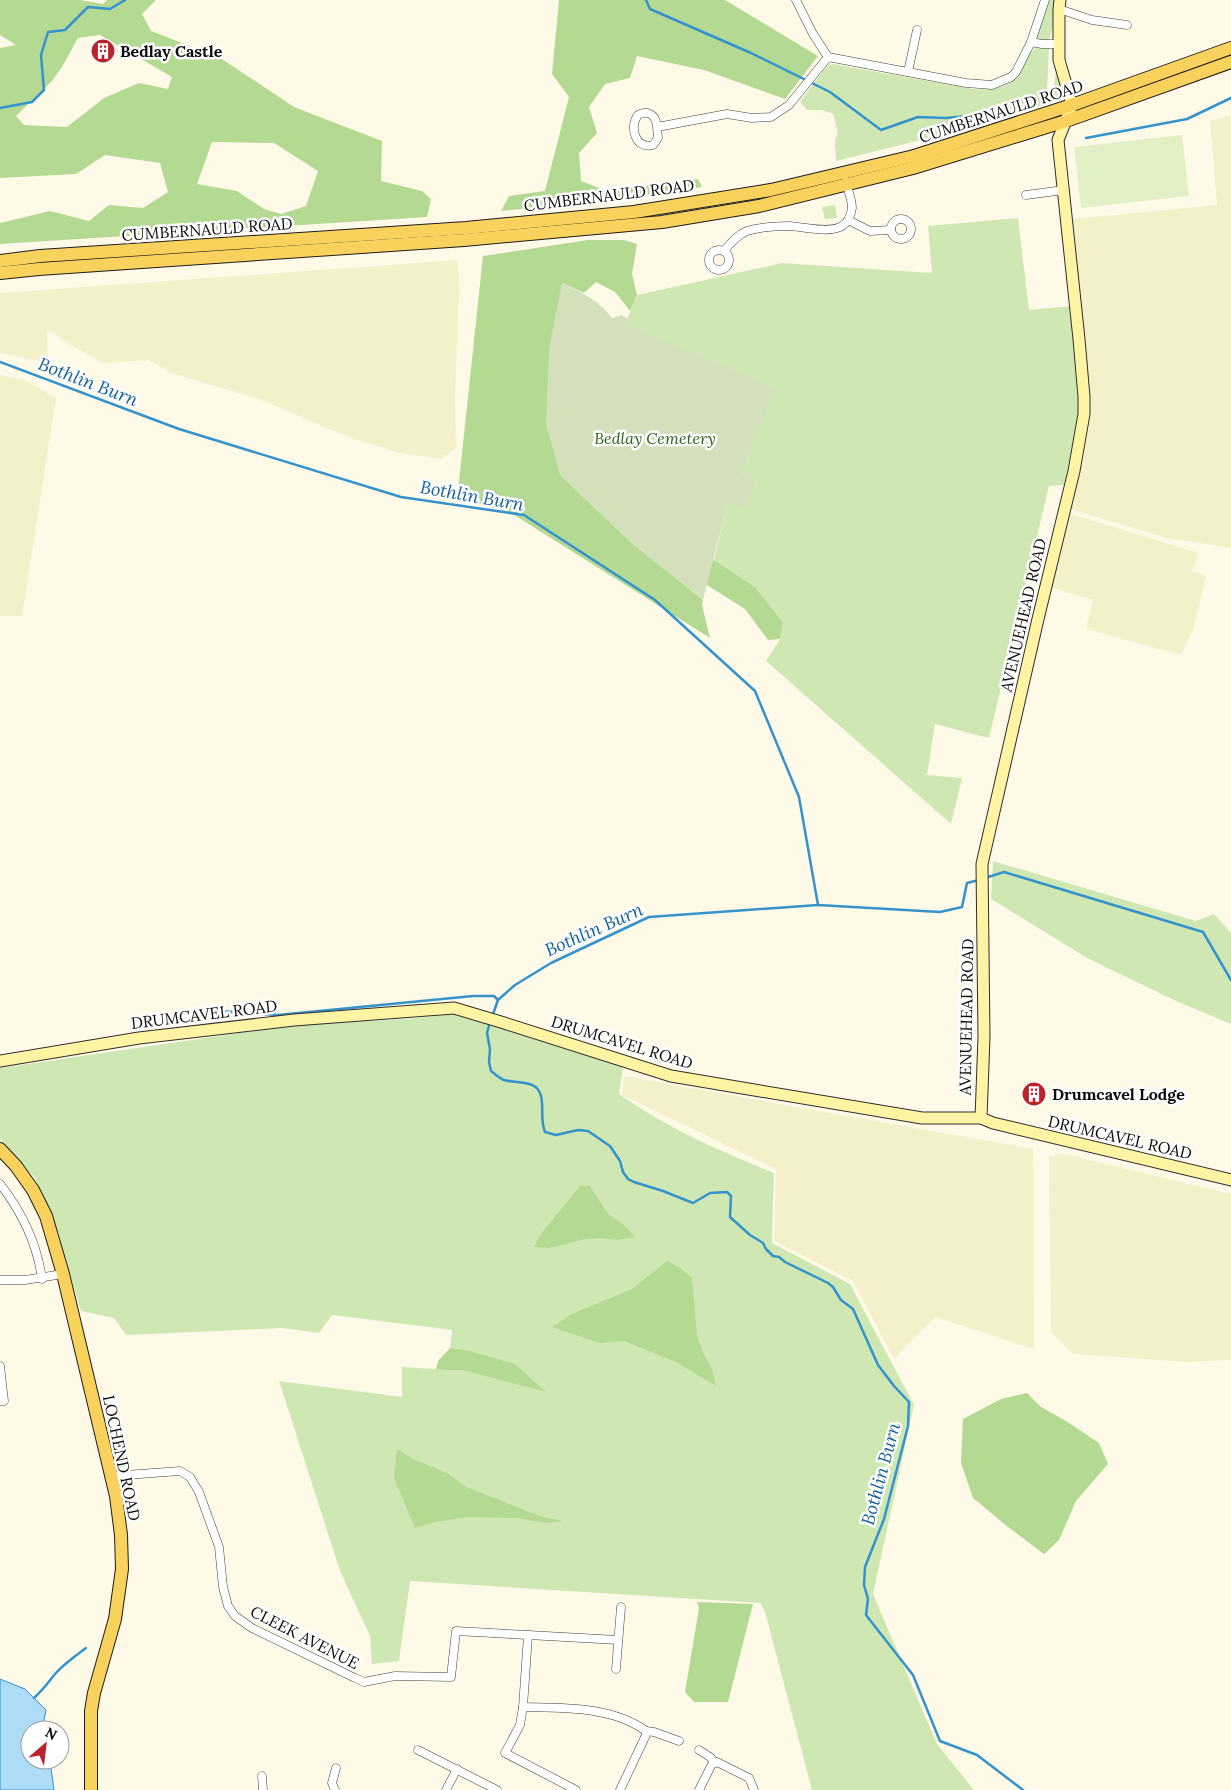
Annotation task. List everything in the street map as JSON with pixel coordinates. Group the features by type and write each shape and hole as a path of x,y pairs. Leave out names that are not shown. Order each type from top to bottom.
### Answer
{"main road":[{"name":"CUMBERNAULD ROAD","path":"0,273 543,233 662,222 759,206 1072,105 1231,48"},
{"name":"CUMBERNAULD ROAD","path":"0,260 466,228 643,211 914,168 1066,120 1231,62"},
{"name":"LOCHEND ROAD","path":"0,1150 16,1166 33,1190 46,1216 63,1274 112,1476 121,1535 122,1569 115,1619 94,1693 91,1711 91,1790"}],"street":[{"path":"796,0 813,34 828,57 966,83 992,85 1011,77 1016,72 1031,42 1045,0"},
{"path":"1072,105 1059,60 1060,4 1092,20 1127,25"},
{"path":"908,72 917,30"},
{"path":"1031,42 1059,44"},
{"path":"657,127 727,114 752,118 770,117 789,105 828,57"},
{"name":"AVENUEHEAD ROAD","path":"981,1118 984,1037 982,864 1074,471 1084,414 1080,339 1058,140 1072,105"},
{"path":"724,251 735,238 747,231 776,226 832,230 840,228 848,220 852,209 845,179"},
{"path":"1026,195 1064,190"},
{"path":"848,220 870,231 891,230"},
{"name":"DRUMCAVEL ROAD","path":"0,1061 129,1039 294,1020 454,1008 671,1076 922,1118 981,1118 994,1123 1231,1180"},
{"path":"0,1184 10,1196 32,1236 42,1279"},
{"path":"0,1280 42,1279 63,1274"},
{"path":"0,1366 4,1401 0,1401"},
{"name":"CLEEK AVENUE","path":"112,1476 180,1471 190,1477 199,1492 218,1547 222,1586 228,1606 235,1616 261,1632 364,1682 395,1676 451,1677 456,1631 528,1634"},
{"path":"616,1669 621,1607"},
{"path":"576,1790 505,1753 520,1725 528,1634 618,1640"},
{"path":"523,1707 581,1708 600,1712 624,1720 646,1731 679,1741"},
{"path":"620,1790 646,1735 646,1731"},
{"path":"418,1750 497,1790"},
{"path":"699,1750 715,1763 717,1762 749,1778 754,1790"},
{"path":"699,1790 712,1764 715,1763"},
{"path":"335,1790 332,1783 336,1768"},
{"path":"446,1790 457,1769"},
{"path":"262,1776 263,1790"}],"shaded area":[{"path":"1231,116 1231,548 1166,538 1070,509 1089,427 1090,403 1073,219 1217,205 1210,121"},
{"path":"458,260 459,289 455,397 456,448 441,459 399,453 351,438 259,399 171,373 149,360 103,363 52,332 47,332 48,363 0,353 0,293"},
{"path":"0,375 25,380 56,398 22,616 0,616"},
{"path":"1068,513 1199,553 1192,571 1206,576 1193,629 1181,655 1086,629 1093,600 1052,588"},
{"path":"624,1076 1033,1149 1034,1349 935,1317 894,1359 853,1281 774,1241 776,1169 622,1095"},
{"path":"1061,1153 1231,1194 1231,1360 1186,1362 1073,1354 1051,1332 1049,1157"}],"green space":[{"path":"0,0 80,0 103,4 107,0 156,0 142,14 151,31 219,57 294,107 382,141 381,181 422,191 431,199 427,217 0,244 0,223 50,211 89,221 109,205 143,208 168,192 160,163 105,155 76,174 0,178 0,48 16,45 0,35","holes":["100,35 172,77 168,89 139,83 104,98 67,127 24,125 16,116 52,81 78,38","212,142 274,143 318,171 306,206 281,214 264,209 237,191 197,184"]},
{"path":"559,0 725,0 818,56 785,99 704,70 637,56 630,78 605,84 589,107 597,133 579,153 581,181 607,191 698,179 702,187 583,203 501,211 509,196 545,191 569,97 552,74"},
{"path":"1048,0 1056,0 1051,34 1047,41 1044,41 1039,40 1037,36"},
{"path":"1040,46 1049,48 1047,92 1053,90 1057,66 1061,82 1059,98 1052,102 941,135 836,161 835,140 838,133 833,114 822,110 807,110 800,102 827,66 833,64 973,89 1000,87 1006,85 1017,76 1031,53"},
{"path":"1182,135 1189,196 1081,208 1074,147"},
{"path":"835,205 837,218 825,219 822,207"},
{"path":"1018,218 1029,310 1071,306 1080,412 1064,485 1049,486 989,738 935,724 927,775 962,778 951,824 766,661 780,639 755,587 714,560 728,502 756,479 741,472 630,326 627,319 637,295 782,263 932,273 928,226"},
{"path":"588,240 624,240 637,244 632,274 637,295 630,311 615,292 596,282 584,293 562,283 560,475 634,545 703,600 702,605 710,638 511,513 458,498 483,256"},
{"name":"Bedlay Cemetery","path":"562,283 596,302 612,318 622,315 627,319 630,326 776,388 741,472 756,479 746,507 728,502 703,600 634,545 560,475 546,424 549,348"},
{"path":"627,516 711,558 755,587 783,623 780,639 768,640 745,609 707,585"},
{"path":"993,861 1196,921 1214,914 1231,933 1231,1024 1178,1002 1087,958 991,899"},
{"path":"455,1014 509,1028 623,1066 619,1094 656,1118 694,1138 774,1173 772,1243 850,1284 914,1405 873,1594 937,1744 974,1790 812,1790 765,1612 760,1603 410,1581 399,1661 372,1664 370,1636 340,1571 279,1381 402,1397 402,1367 436,1369 450,1348 452,1330 332,1315 319,1333 282,1328 126,1335 114,1318 81,1311 65,1257 35,1178 0,1139 0,1068 293,1025 405,1019"},
{"path":"580,1186 590,1186 608,1214 623,1224 635,1237 617,1240 585,1239 549,1248 534,1247 541,1234"},
{"path":"667,1261 680,1268 692,1278 697,1336 712,1369 716,1386 676,1362 624,1341 600,1343 552,1327 572,1314 632,1289"},
{"path":"450,1348 469,1351 515,1364 546,1392 463,1370 436,1369 438,1361"},
{"path":"1027,1393 1041,1407 1099,1443 1108,1464 1076,1501 1059,1540 1044,1554 973,1498 961,1463 963,1419 1001,1399"},
{"path":"397,1449 411,1458 447,1473 464,1486 542,1517 563,1521 546,1523 516,1518 466,1517 435,1522 415,1528 394,1478"},
{"path":"697,1602 753,1604 728,1702 694,1702 685,1692 699,1608"}],"water":[{"path":"0,1679 25,1689 46,1710 44,1720 20,1720 20,1770 51,1770 54,1790 0,1790"}],"waterway":[{"name":"Bothlin Burn","path":"0,108 32,102 44,90 41,55 48,32 65,30 88,7 110,9 125,0"},
{"path":"646,0 650,9 751,53 830,92 881,130 918,117 946,118 977,115"},
{"path":"1086,138 1187,119 1231,98"},
{"name":"Bothlin Burn","path":"0,362 179,429 401,497 524,515 655,600 755,691 799,797 818,905 649,917 551,963 515,985 498,1000 492,1017"},
{"path":"985,878 1004,872 1203,932 1231,980"},
{"path":"818,905 940,912 962,907 967,883 979,880"},
{"path":"192,1016 219,1011 278,1015 473,996 494,996 498,1000"},
{"name":"Bothlin Burn","path":"490,1022 487,1033 491,1071 504,1080 526,1083 536,1087 541,1096 545,1132 556,1135 578,1130 588,1131 610,1146 620,1161 623,1172 628,1179 693,1203 710,1193 727,1192 731,1196 730,1217 750,1235 763,1243 773,1256 779,1257 785,1262 828,1283 833,1287 841,1300 853,1309 878,1365 909,1402 908,1426 884,1519 865,1567 864,1585 868,1599 866,1615 913,1675 940,1741 977,1755 1023,1790"},
{"path":"34,1698 62,1667 86,1648"}],"place":[{"name":"Bedlay Castle","path":"103,51"},
{"name":"Drumcavel Lodge","path":"1034,1094"}]}
